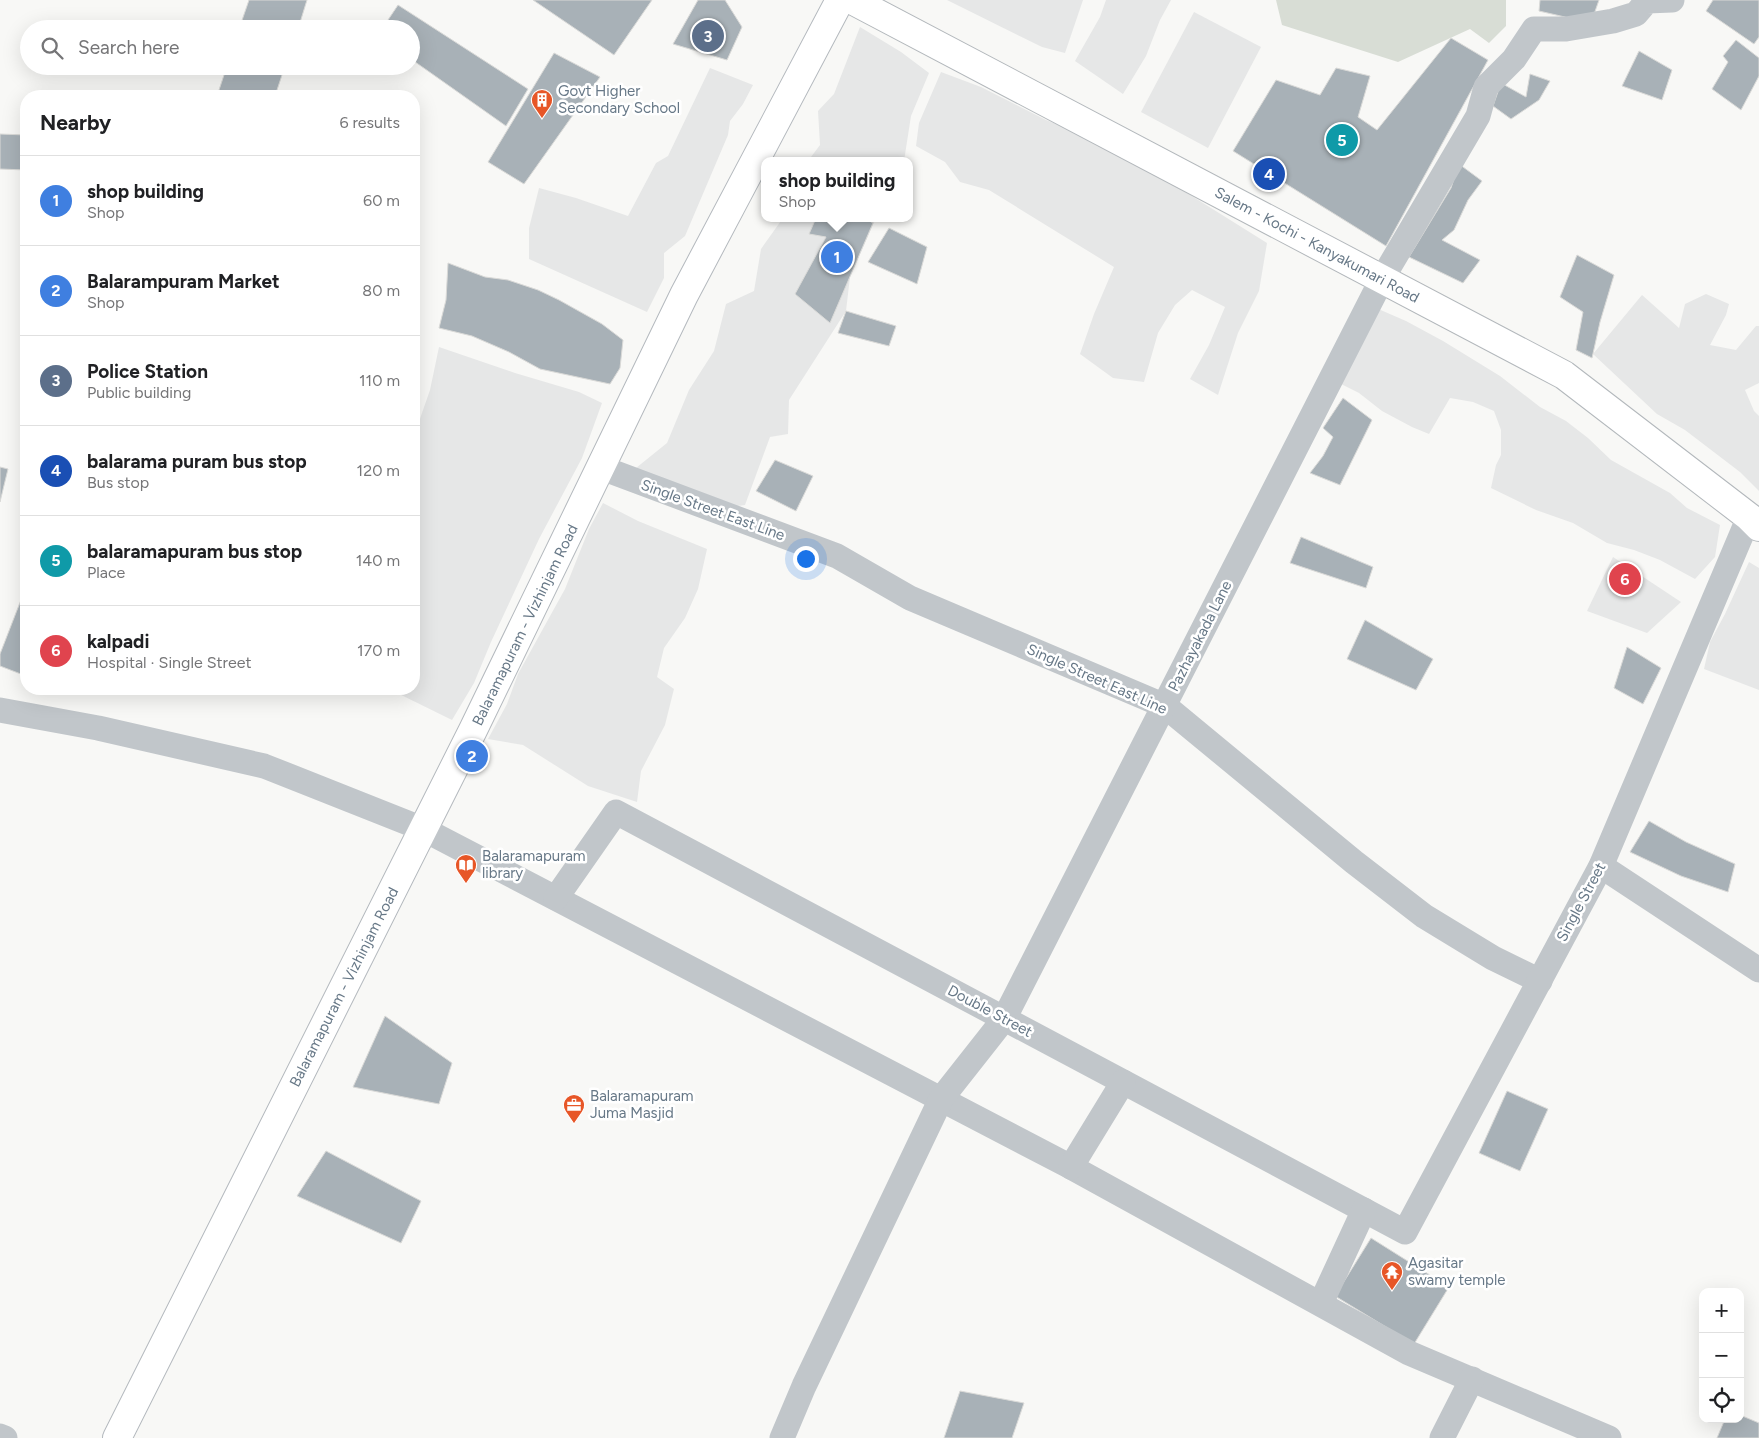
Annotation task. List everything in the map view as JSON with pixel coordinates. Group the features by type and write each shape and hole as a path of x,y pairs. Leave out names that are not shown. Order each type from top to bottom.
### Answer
{"main road":[{"name":"Balaramapuram - Vizhinjam Road","path":"117,1438 423,829 602,468 684,295 840,0"},
{"name":"Salem - Kochi - Kanyakumari Road","path":"852,0 1564,375 1754,522"}],"street":[{"name":"Pazhayakada Lane","path":"782,1438 804,1386 941,1099 1004,1019 1382,279 1478,116 1486,87 1514,59 1534,29 1566,29 1613,21 1636,14 1647,1 1672,0"},
{"name":"Single Street East Line","path":"602,468 837,556 910,598 1165,706 1354,862 1424,916 1493,958 1540,981"},
{"name":"Single Street","path":"1364,1210 1405,1232 1601,866 1754,522"},
{"path":"0,710 98,728 264,766 423,829 1071,1166 1409,1353 1609,1438"},
{"name":"Double Street","path":"556,898 616,812 1364,1210"},
{"path":"1601,866 1759,970"},
{"path":"1071,1166 1123,1082"},
{"path":"1321,1303 1364,1210"},
{"path":"1442,1438 1472,1379"},
{"path":"0,1436 5,1438"}],"shaded area":[{"path":"947,0 1083,0 1065,53 1042,47"},
{"path":"1106,0 1171,0 1160,20 1146,56 1123,94 1075,61 1100,17"},
{"path":"1276,0 1506,0 1506,26 1489,43 1470,29 1398,62 1282,25"},
{"path":"1194,12 1261,47 1208,148 1141,112"},
{"path":"860,27 901,52 929,73 911,116 905,157 811,157 820,145 818,111 834,94"},
{"path":"710,68 753,85 743,104 730,121 728,135 685,236 664,253 664,278 647,312 529,259 529,228 539,188 576,198 628,216 656,163 668,156"},
{"path":"941,72 981,87 1046,120 1079,133 1179,188 1267,243 1259,291 1238,333 1218,395 1190,379 1209,345 1225,307 1192,290 1175,305 1158,333 1144,382 1113,378 1080,354 1094,314 1114,267 989,190 960,182 945,162 916,146 919,123"},
{"path":"780,222 874,222 850,277 846,311 789,400 788,434 770,437 745,505 723,508 636,468 667,443 689,390 714,351 726,304 754,291 761,249"},
{"path":"1706,294 1729,304 1726,315 1710,345 1736,350 1756,326 1759,326 1759,383 1745,390 1754,411 1759,416 1759,491 1740,472 1685,430 1657,414 1593,354 1642,295 1679,328 1685,304"},
{"path":"1376,308 1406,321 1443,341 1500,376 1540,407 1566,421 1588,438 1611,460 1670,493 1687,508 1720,525 1715,557 1695,579 1660,560 1634,550 1607,543 1573,523 1536,510 1491,488 1496,465 1501,455 1501,430 1494,411 1473,402 1450,398 1429,434 1382,411 1359,393 1339,383"},
{"path":"439,347 579,392 602,403 582,458 539,539 474,683 452,720 401,695 420,695 420,419 430,390"},
{"path":"603,503 638,521 707,549 698,589 685,618 664,648 657,677 674,689 665,725 641,771 637,802 588,786 523,745 488,739 507,704 518,674 565,589 589,529"},
{"path":"1613,557 1681,602 1647,633 1587,611"},
{"path":"1749,562 1759,568 1759,690 1704,669 1710,642"}],"building":[{"path":"249,0 307,0 301,20 242,20"},
{"name":"Govt Higher Secondary School","path":"533,0 652,0 614,55"},
{"path":"698,0 725,0 742,27 727,60 673,44"},
{"path":"1540,0 1599,0 1591,23 1539,11"},
{"path":"1713,0 1759,0 1759,37 1754,44 1706,11"},
{"name":"Govt Higher Secondary School","path":"398,5 528,89 506,126 420,65 420,20 388,20"},
{"path":"1451,38 1488,60 1386,246 1233,151 1276,80 1320,95 1336,68 1370,76 1358,117 1377,130"},
{"path":"1736,40 1759,58 1759,76 1741,110 1712,89 1728,62 1723,56"},
{"path":"1639,51 1672,70 1662,100 1622,86"},
{"name":"Govt Higher Secondary School","path":"554,53 600,77 524,184 488,162"},
{"path":"1530,74 1550,81 1539,100 1511,119 1493,106 1501,83 1526,97"},
{"path":"224,75 282,75 277,90 219,90"},
{"path":"0,134 20,135 20,170 0,169"},
{"path":"1459,164 1482,181 1468,200 1454,230 1442,240 1480,260 1463,283 1409,257 1451,188"},
{"path":"814,222 873,223 830,323 795,294 826,237 809,234"},
{"path":"889,228 927,247 917,284 868,262"},
{"path":"1577,255 1614,275 1592,358 1576,350 1583,312 1560,297"},
{"path":"448,263 485,277 508,280 538,290 602,324 623,340 620,368 610,384 540,369 509,352 472,336 439,328 446,300"},
{"path":"846,311 896,326 889,346 838,333"},
{"path":"1343,398 1372,420 1340,485 1310,473 1323,456 1333,437 1323,428"},
{"path":"775,460 813,476 796,511 756,491"},
{"path":"0,467 8,469 0,502"},
{"path":"1301,537 1373,567 1366,588 1290,563"},
{"path":"20,602 20,674 0,666 0,654"},
{"path":"1365,620 1433,659 1416,690 1347,659"},
{"path":"1627,647 1661,668 1643,704 1614,688"},
{"path":"1649,821 1686,842 1735,864 1728,892 1681,876 1630,852"},
{"path":"385,1016 452,1063 439,1104 353,1087"},
{"path":"1507,1091 1548,1109 1520,1171 1479,1153"},
{"path":"326,1151 421,1201 401,1243 297,1196"},
{"name":"Agasitar swamy temple","path":"1371,1238 1449,1287 1414,1344 1335,1296"},
{"path":"960,1391 1024,1403 1012,1438 944,1438"},
{"path":"1744,1417 1759,1423 1759,1438 1717,1438 1723,1423 1744,1423"}],"place":[{"name":"Police Station","path":"708,36"},
{"name":"Govt Higher Secondary School","path":"542,119"},
{"name":"balaramapuram bus stop","path":"1342,140"},
{"name":"balarama puram bus stop","path":"1269,174"},
{"name":"shop building","path":"837,257"},
{"name":"kalpadi","path":"1625,579"},
{"name":"Balarampuram Market","path":"472,756"},
{"name":"Balaramapuram library","path":"466,884"},
{"name":"Balaramapuram Juma Masjid","path":"574,1124"},
{"name":"Agasitar swamy temple","path":"1392,1291"}]}
